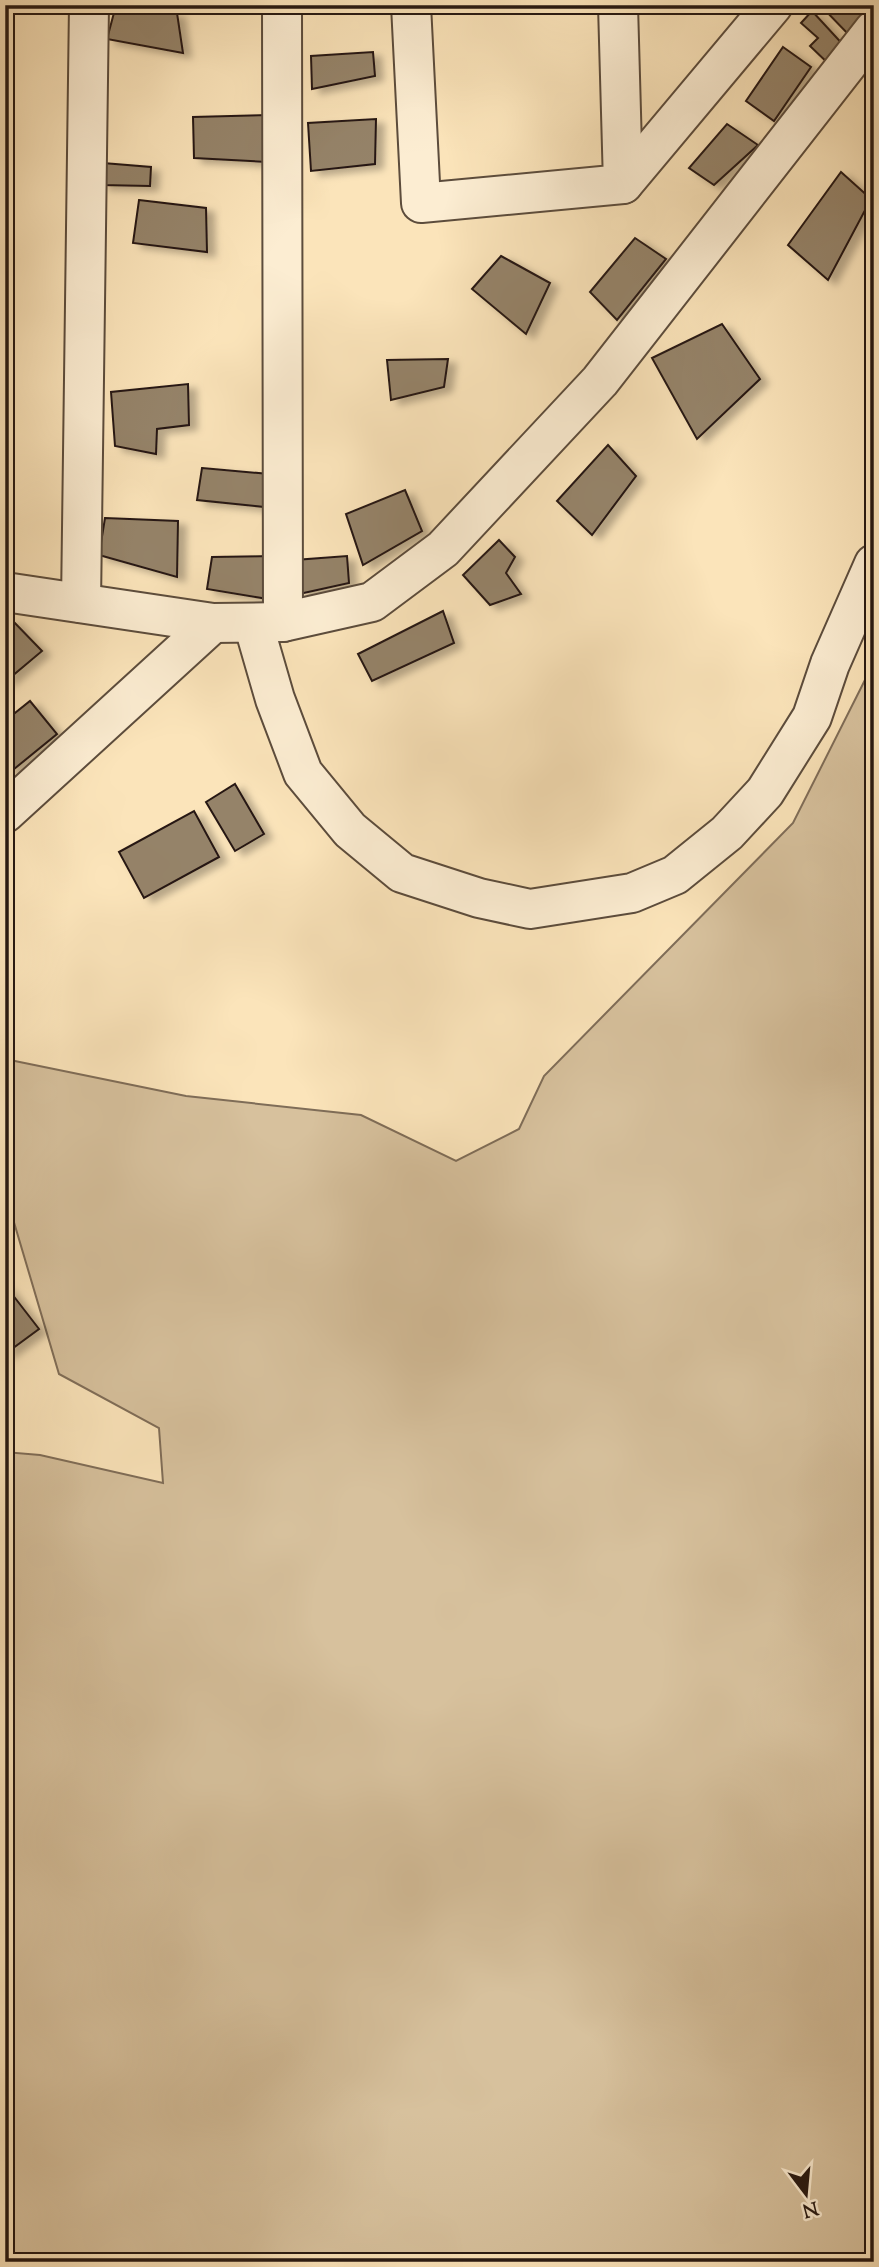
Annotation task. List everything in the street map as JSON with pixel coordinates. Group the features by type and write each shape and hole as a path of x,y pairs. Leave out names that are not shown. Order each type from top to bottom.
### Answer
{"street":[{"path":"81,603 89,5"},
{"path":"282,5 268,622 275,699 303,773 350,830 402,873 479,898 530,909 632,893 675,875 727,833 765,792 812,717 830,664 874,564"},
{"path":"411,5 421,203 623,184 773,5"},
{"path":"618,5 623,184"},
{"path":"5,592 213,623 268,622 372,602 443,549 600,381 874,30"},
{"path":"5,813 213,623"}],"shaded area":[{"path":"874,662 874,2262 5,2262 5,1452 40,1455 163,1483 159,1428 59,1374 5,1192 5,1059 186,1096 361,1115 456,1161 519,1129 544,1076 793,823"}],"building":[{"path":"820,5 874,5 874,7 850,36"},
{"path":"115,9 177,13 183,53 107,39"},
{"path":"812,11 848,50 832,67 810,46 818,38 801,23"},
{"path":"783,47 811,67 774,121 746,101"},
{"path":"373,52 375,76 312,89 311,56"},
{"path":"267,115 267,162 194,158 193,117"},
{"path":"376,119 375,164 311,171 308,123"},
{"path":"727,124 758,145 714,185 689,168"},
{"path":"103,163 151,167 150,186 101,185"},
{"path":"841,172 871,199 828,280 788,245"},
{"path":"139,200 206,208 207,252 133,243"},
{"path":"635,238 666,259 617,320 590,292"},
{"path":"501,256 550,283 526,334 472,289"},
{"path":"722,324 760,379 697,439 652,358"},
{"path":"448,359 444,387 391,400 387,360"},
{"path":"188,384 189,425 157,429 156,454 115,446 111,392"},
{"path":"608,445 636,476 592,535 557,501"},
{"path":"202,468 269,474 274,508 197,500"},
{"path":"405,490 422,531 363,565 346,514"},
{"path":"105,518 178,521 177,577 99,555"},
{"path":"499,540 515,557 506,573 521,594 490,605 463,575"},
{"path":"272,556 268,599 207,589 212,557"},
{"path":"347,556 349,583 299,594 295,560"},
{"path":"443,611 454,643 372,681 358,654"},
{"path":"11,619 42,651 5,682 5,625"},
{"path":"30,701 57,734 8,774 5,721"},
{"path":"235,784 264,834 235,851 206,802"},
{"path":"194,811 219,857 144,898 119,852"},
{"path":"5,1285 39,1329 5,1354"}]}
